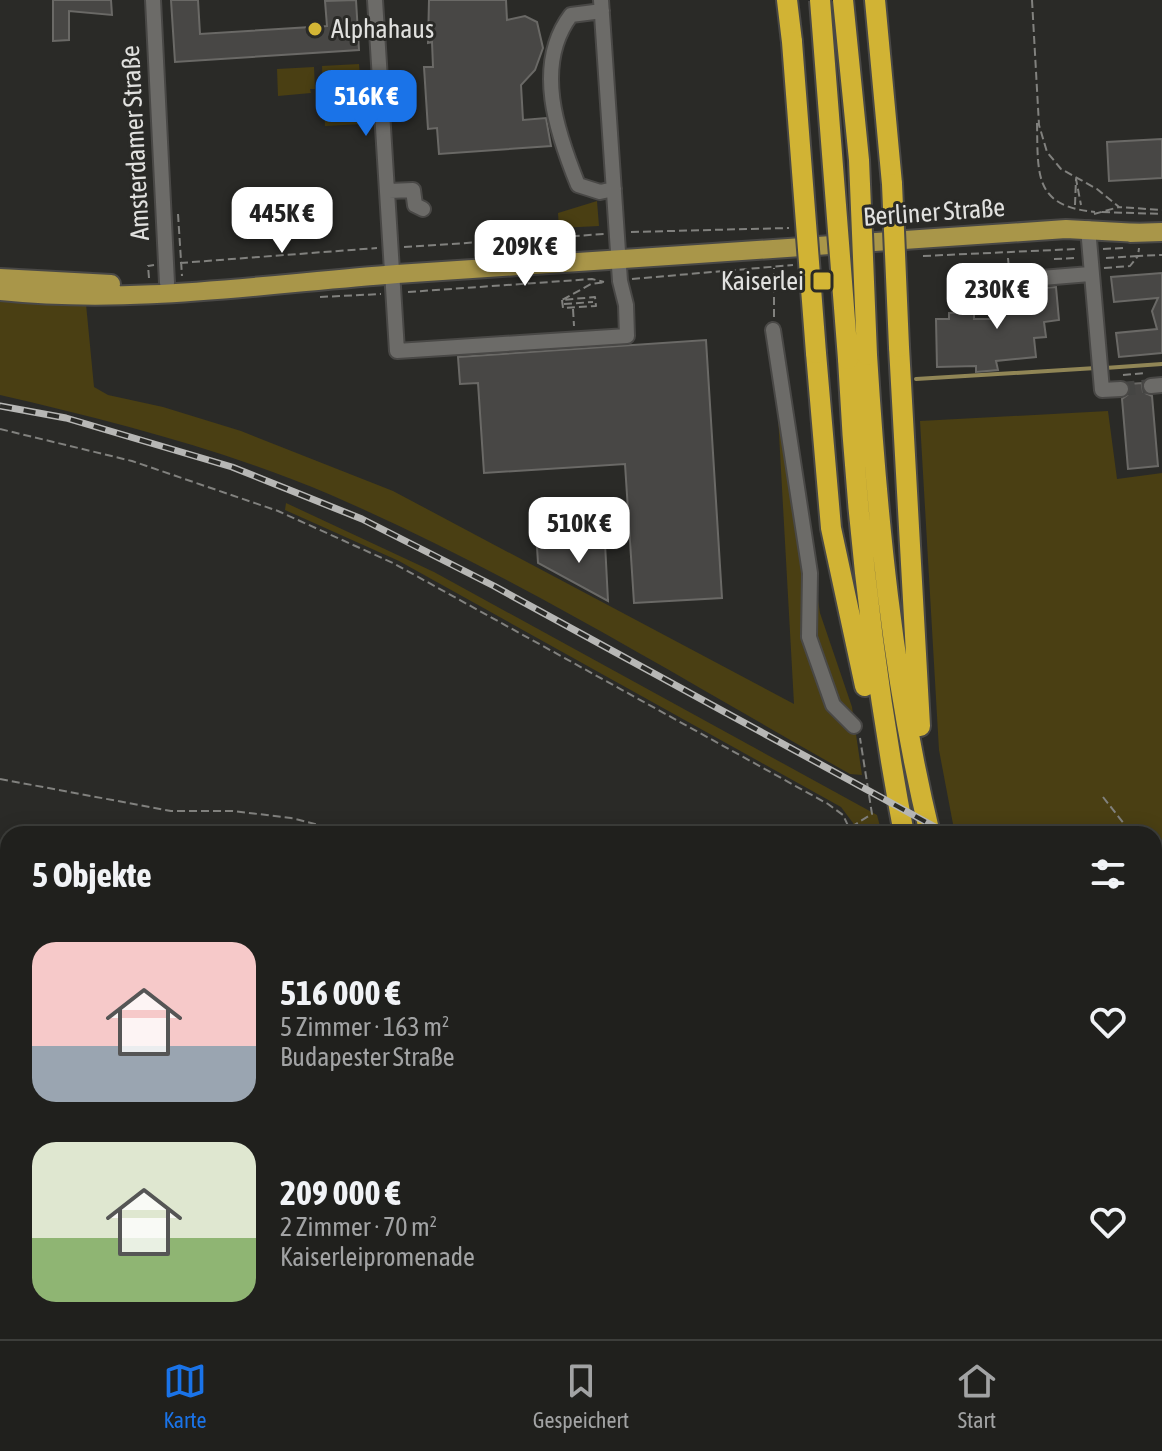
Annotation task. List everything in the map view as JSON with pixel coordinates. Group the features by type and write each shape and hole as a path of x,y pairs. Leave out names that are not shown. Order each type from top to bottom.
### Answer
{"highway":[{"path":"774,0 791,34"},
{"path":"787,0 831,528 870,713 896,794"},
{"path":"820,0 883,559 928,826"},
{"path":"843,0 859,160 858,357 853,456 873,661 902,826"},
{"path":"877,2 920,727 920,790"}],"main road":[{"name":"Berliner Straße","path":"171,280 366,271 393,275 612,267 779,258 1091,231 1162,232"},
{"path":"0,278 76,283 171,280"},
{"path":"0,291 78,296 171,280"}],"street":[{"name":"Amsterdamer Straße","path":"153,0 171,280"},
{"path":"375,0 397,351 623,336 617,306 620,292 612,267 614,189 602,6 571,15 555,42 551,64 556,119 578,185 600,192 614,189"},
{"path":"389,191 413,190 415,205 423,209"},
{"path":"1091,231 1090,272 1102,390 1121,389"},
{"path":"969,284 1090,272"},
{"path":"773,330 810,573 809,637 833,705 854,726"}],"path":[{"path":"1032,0 1040,174 1046,193 1091,231 1139,247 1138,256 1130,266 1090,272"},
{"path":"1037,110 1047,152 1076,179 1097,189 1119,207 1162,210"},
{"path":"1076,179 1081,205"},
{"path":"1075,205 1076,179"},
{"path":"148,266 171,280 181,262 177,204"},
{"path":"1091,231 1119,207"},
{"path":"911,256 1091,231 1162,214"},
{"path":"181,262 603,234"},
{"path":"1106,258 1162,255"},
{"path":"773,330 779,258"},
{"path":"635,278 779,258 799,264"},
{"path":"1008,258 1009,274"},
{"path":"1054,259 1076,258"},
{"path":"562,302 591,284 605,282 612,267"},
{"path":"595,297 596,306 563,308 562,302 595,297"},
{"path":"573,307 575,339"},
{"path":"1100,373 1153,381"},
{"path":"0,429 132,461 278,511 393,563 828,804 843,815 849,826"},
{"path":"852,826 867,820 872,814 860,738 854,726"},
{"path":"0,779 171,811 233,811 291,818 324,826"},
{"path":"1103,797 1126,826"}],"shaded area":[{"path":"359,64 361,90 328,92 327,88 323,88 322,66"},
{"path":"314,67 315,89 310,89 311,93 278,96 277,69"},
{"path":"361,98 363,124 325,126 324,104 328,104 328,100"},
{"path":"597,201 599,226 559,228 558,213"},
{"path":"0,300 86,304 94,387 108,395 163,407 241,431 393,491 794,704 777,398 802,499 820,613 852,707 862,775 850,774 529,592 398,525 331,495 250,464 168,438 0,395"},
{"path":"1108,411 1117,479 1162,473 1162,826 953,824 939,750 920,421"},
{"path":"286,503 434,572 877,815 880,826 854,826 841,807 399,561 285,510"}],"building":[{"path":"53,0 111,0 112,15 69,11 69,40 53,41"},
{"name":"Alphahaus","path":"171,0 198,0 200,34 327,26 325,1 356,0 359,50 175,62"},
{"path":"429,0 506,0 507,20 525,16 537,22 543,48 535,70 521,85 523,120 546,118 551,146 439,154 437,128 428,129 424,67 433,67 432,42 428,43"},
{"path":"1162,139 1162,178 1109,181 1107,142"},
{"path":"1162,273 1162,353 1119,357 1116,333 1157,329 1152,311 1158,298 1114,302 1111,277"},
{"path":"1056,287 1059,320 1044,322 1046,337 1034,338 1036,357 996,361 998,370 976,372 976,366 937,367 936,319 949,319 949,313 974,312 974,319 993,319 991,299 1000,298 999,292"},
{"path":"706,340 722,598 634,603 625,464 484,473 478,383 460,384 458,357"},
{"path":"1142,383 1143,392 1152,396 1158,466 1128,469 1122,399 1130,393 1129,384"},
{"path":"605,543 608,601 538,563 537,547"}],"waterway":[{"path":"1105,368 1162,364"},
{"path":"916,379 1096,368"}],"tunnel":[{"path":"1121,389 1151,386"}],"railway":[{"path":"0,406 66,418 232,467 362,519 494,586 933,826"}],"place":[{"name":"Alphahaus","path":"315,29"},
{"name":"Kaiserlei","path":"822,281"}]}
